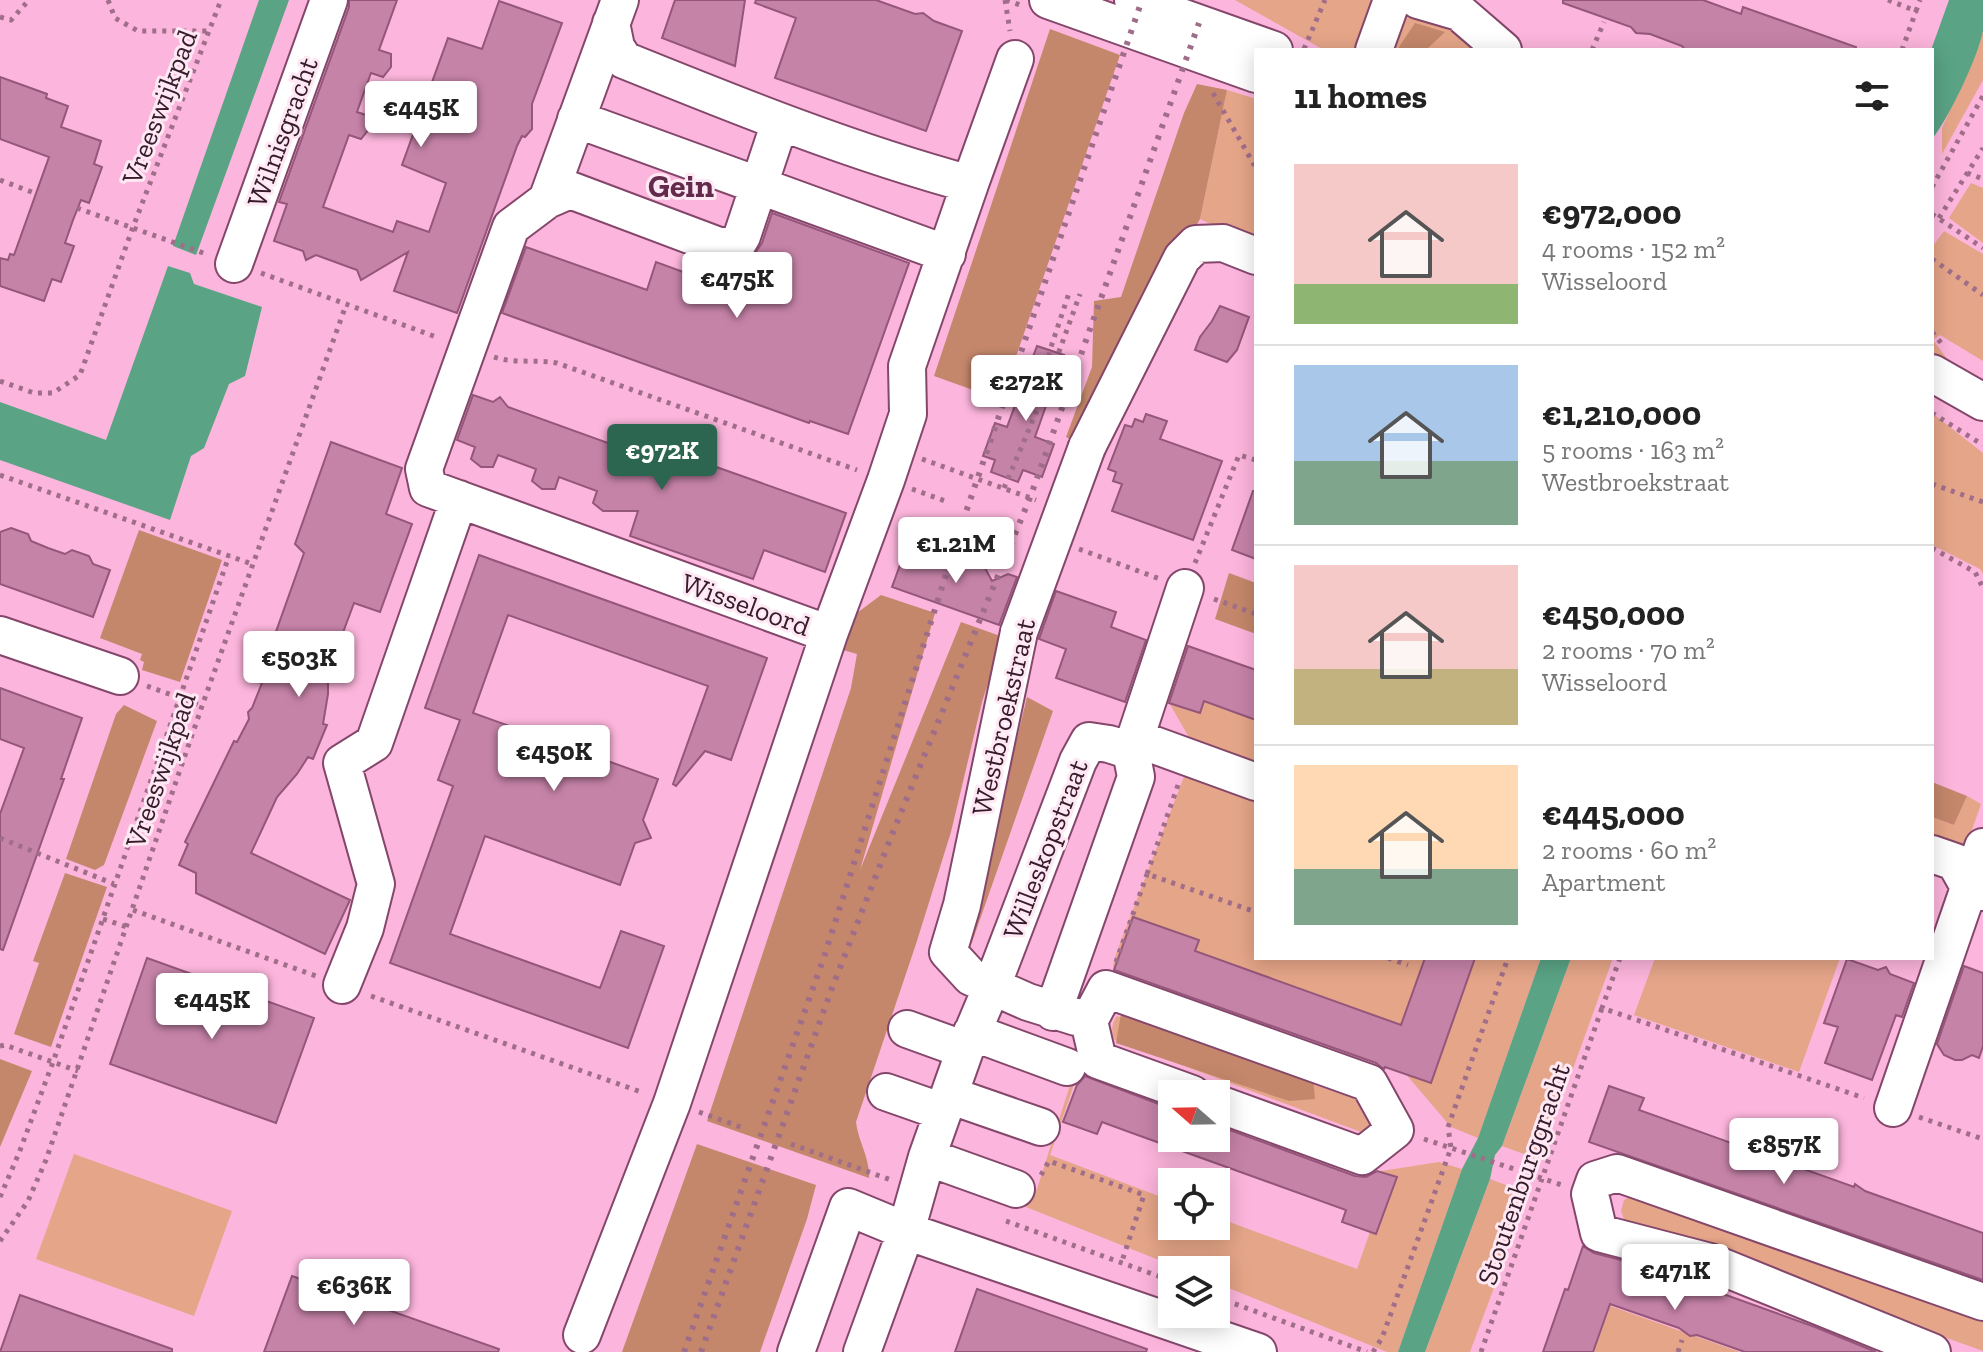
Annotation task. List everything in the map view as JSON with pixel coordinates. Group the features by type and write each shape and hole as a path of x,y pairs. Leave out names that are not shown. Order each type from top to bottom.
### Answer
{"street":[{"name":"Wilnisgracht","path":"235,264 329,0"},
{"path":"1048,0 1254,73"},
{"path":"1133,0 1268,48"},
{"path":"1375,48 1392,0"},
{"path":"1418,0 1459,12 1501,48"},
{"path":"547,200 615,12"},
{"path":"615,12 616,47 624,60 780,122 970,184"},
{"path":"829,634 908,414 907,366 1015,59"},
{"path":"576,119 947,254"},
{"path":"466,348 511,227 547,200 570,190 719,246 736,246 780,122"},
{"name":"Westbroekstraat","path":"962,905 1019,632 1087,447 1182,258 1196,244 1223,243 1254,255"},
{"name":"Wisseloord","path":"466,348 424,469 428,488 829,634 672,1103 582,1335"},
{"path":"1934,374 1983,402"},
{"path":"342,985 365,928 376,884 342,763 374,743 459,499"},
{"path":"1185,588 1133,745 1188,757 1254,781"},
{"path":"0,635 120,676"},
{"name":"Willeskopstraat","path":"922,1173 968,1041 1078,761 1089,741 1133,745 1136,777 1053,1012"},
{"path":"1893,1108 1976,889 1983,847"},
{"path":"1934,855 1955,862 1976,889"},
{"name":"Willeskopstraat","path":"962,905 948,952 971,977 1053,1012 1089,1021"},
{"path":"1158,1082 1098,1060 1089,1021 1106,989 1369,1083 1395,1130 1362,1156 1230,1108"},
{"path":"907,1029 968,1041 1067,1067"},
{"path":"886,1092 1041,1127"},
{"path":"862,1352 906,1231 922,1173 1020,1202"},
{"path":"1932,1352 1710,1262 1599,1233 1590,1194 1595,1180 1617,1173 1983,1302"},
{"path":"796,1352 848,1207 906,1231 1258,1352"}],"path":[{"path":"0,17 11,20 29,0"},
{"path":"108,0 115,18 138,31 210,31"},
{"name":"Vreeswijkpad","path":"0,381 34,393 53,393 80,375 133,227 221,0"},
{"path":"1305,48 1325,0"},
{"path":"1888,0 1918,5"},
{"path":"1911,0 1918,5"},
{"path":"1903,48 1918,5"},
{"path":"1593,48 1604,22"},
{"path":"1934,181 1983,96"},
{"path":"1939,218 1983,148"},
{"path":"1967,173 1983,179"},
{"path":"0,180 37,194"},
{"path":"77,208 502,360 557,363 891,465 1004,488 1042,502"},
{"path":"1934,215 1983,248"},
{"path":"1934,260 1983,295"},
{"path":"1039,406 1050,350 1070,290"},
{"path":"1004,488 1039,406 1080,294"},
{"name":"Vreeswijkpad","path":"0,1241 28,1201 46,1160 202,706 346,305"},
{"path":"1934,414 1983,445"},
{"path":"1185,588 1239,455 1254,459"},
{"path":"891,465 948,502"},
{"path":"0,475 252,564"},
{"path":"1934,485 1983,502"},
{"path":"1081,536 1086,551"},
{"path":"1072,546 1254,613"},
{"path":"1934,549 1975,572 1983,588"},
{"path":"0,1197 53,1062 229,556"},
{"path":"120,676 202,706"},
{"path":"1106,989 1188,757"},
{"path":"0,838 114,884"},
{"path":"1147,874 1254,911"},
{"path":"133,910 746,1129"},
{"path":"103,919 127,927"},
{"path":"1394,960 1408,965"},
{"path":"1373,1352 1382,1338 1451,1148 1448,1127 1507,960"},
{"name":"Stoutenburggracht","path":"1481,1352 1619,960"},
{"path":"1602,1008 1983,1139"},
{"path":"0,1046 5,1045 78,1071"},
{"path":"1395,1130 1542,1178"},
{"path":"791,1144 922,1173"},
{"path":"1019,1225 1020,1202 1049,1161 1144,1195 1109,1301"},
{"path":"1019,1225 1020,1202"},
{"path":"1019,1225 1158,1276"},
{"path":"1230,1302 1367,1352"},
{"path":"1678,1352 1682,1340"}],"shaded area":[{"path":"259,0 289,0 196,255 173,246"},
{"path":"1235,0 1375,0 1364,43 1357,48 1320,48"},
{"path":"1949,0 1983,0 1983,31 1975,56 1962,88 1934,136 1934,48"},
{"path":"1402,17 1450,23 1482,48 1388,48"},
{"path":"1415,23 1445,32 1428,48 1399,47"},
{"path":"1050,29 1120,55 1001,400 934,376"},
{"path":"1983,31 1983,80 1942,154 1942,128"},
{"path":"1197,84 1227,90 1200,219 1117,359 1075,442 1066,437 1092,367 1094,301 1121,297 1184,113"},
{"path":"1227,90 1254,98 1254,244 1200,219"},
{"path":"1971,183 1983,188 1983,243 1949,218"},
{"path":"1944,231 1983,254 1983,361 1940,335 1934,339 1934,244"},
{"path":"168,266 190,273 194,284 262,307 245,376 229,384 204,448 191,456 170,520 0,460 0,402 106,440"},
{"path":"1934,341 1948,360 1934,354"},
{"path":"1934,415 1983,453 1983,574 1980,569 1934,546"},
{"path":"139,530 222,560 180,682 142,670 142,654 100,638"},
{"path":"1229,573 1254,582 1254,633 1215,619"},
{"path":"881,595 935,613 860,870 961,622 1003,637 982,702 951,832 856,1122 868,1163 869,1178 707,1121 851,688 857,654 843,650 857,613"},
{"path":"1186,645 1254,668 1254,960 1540,960 1478,1138 1451,1127 1404,1072 1113,967 1195,748 1167,699"},
{"path":"1027,697 1053,711 971,945 979,897"},
{"path":"124,705 157,721 104,865 95,870 66,859 116,714"},
{"path":"1934,783 1967,796 1954,825 1934,818"},
{"path":"1967,796 1981,804 1962,858 1934,848 1934,818 1954,825"},
{"path":"65,873 107,887 51,1047 14,1034 39,963 33,961"},
{"path":"1540,960 1570,960 1502,1146 1495,1155 1490,1179 1425,1352 1398,1352 1462,1169 1478,1138"},
{"path":"1570,960 1612,960 1540,1160 1502,1146"},
{"path":"1654,960 1839,960 1799,1072 1634,1015"},
{"path":"1122,1008 1313,1078 1315,1099 1289,1101 1116,1043"},
{"path":"1117,1016 1373,1105 1373,1128 1361,1132 1230,1083 1230,1080 1222,1080 1115,1040 1114,1022"},
{"path":"1079,1057 1080,1067 1050,1155 1158,1196 1158,1240 1230,1240 1230,1222 1357,1269 1389,1178 1375,1172 1439,1162 1462,1169 1398,1352 1387,1352 1230,1289 1230,1256 1158,1256 1158,1260 1026,1207 1037,1189"},
{"path":"0,1059 32,1071 0,1147"},
{"path":"697,1144 816,1185 760,1352 622,1352"},
{"path":"74,1154 232,1211 194,1316 36,1259"},
{"path":"1490,1179 1529,1194 1470,1352 1425,1352"},
{"path":"1632,1195 1983,1321 1983,1351 1625,1222 1621,1211 1624,1200"},
{"path":"1610,1306 1740,1352 1594,1352"}],"building":[{"path":"349,0 397,0 379,50 391,54 391,67 383,77 371,73 357,112 369,116 369,129 361,139 349,135 323,207 393,232 397,221 429,232 446,183 402,165 448,38 482,49 499,1 562,23 532,104 532,129 525,137 522,136 517,146 457,313 394,291 408,252 361,280 357,270 316,255 306,260 303,251 274,241 287,204 279,202"},
{"path":"675,0 745,0 735,66 662,38"},
{"path":"756,0 876,0 915,14 923,13 934,21 962,31 926,131 775,78 796,18 755,3"},
{"path":"1563,0 1703,0 1741,14 1743,7 1856,47 1684,48 1650,34 1636,33 1631,27 1563,3"},
{"path":"0,77 47,94 46,98 68,106 61,127 101,141 94,164 102,167 89,203 81,200 65,243 74,246 61,282 52,279 44,301 0,286 0,258 8,260 10,254 14,255 49,157 0,139"},
{"path":"772,213 909,263 848,434 809,423 502,313 526,247 647,290 656,262 738,292 750,261 762,243"},
{"path":"1220,306 1249,317 1237,350 1227,362 1195,350"},
{"path":"1037,346 1064,355 1035,437 1054,444 1042,477 1023,470 1018,482 991,472 995,460 983,456 995,423 1007,427"},
{"path":"473,395 493,402 500,397 508,407 616,446 624,441 628,450 656,460 660,447 846,513 825,572 764,550 753,579 630,536 638,511 603,511 593,503 597,491 559,477 555,489 542,489 532,481 536,469 498,455 493,467 481,467 471,459 475,447 457,440"},
{"path":"1146,414 1167,421 1160,439 1222,461 1193,540 1112,511 1122,484 1113,481 1116,472 1108,469 1125,425 1132,427 1135,419 1143,422"},
{"path":"331,442 402,468 386,514 412,524 380,612 354,603 328,673 323,724 327,725 313,759 308,757 277,797 251,853 350,900 325,954 196,893 196,873 179,865 188,844 185,842 234,741 237,742 249,719 248,712 262,683 258,682 304,553 295,544"},
{"path":"1253,491 1254,491 1254,558 1232,550"},
{"path":"11,528 28,534 31,541 48,548 65,554 72,550 89,556 93,564 110,570 93,617 0,584 0,532"},
{"path":"916,547 962,564 969,560 984,566 992,581 1008,574 1017,577 999,625 892,587 900,565 908,568"},
{"path":"479,555 767,658 731,760 705,751 676,786 673,784 708,686 508,615 473,713 658,779 643,820 651,838 635,843 620,885 485,836 450,934 600,988 621,931 664,946 628,1048 390,963 453,786 438,780 460,720 425,708"},
{"path":"1056,591 1116,612 1111,627 1146,640 1125,702 1056,678 1066,649 1039,639"},
{"path":"1188,646 1254,669 1254,719 1204,701 1200,713 1169,703"},
{"path":"0,688 82,718 61,779 64,779 3,950 0,949 0,814 24,748 0,739"},
{"path":"1133,917 1199,940 1195,951 1401,1025 1424,960 1474,960 1431,1083 1384,1069 1376,1063 1114,970"},
{"path":"147,958 314,1018 276,1123 110,1064"},
{"path":"1847,960 1878,970 1886,967 1890,974 1914,983 1902,1017 1896,1015 1872,1080 1825,1063 1838,1027 1824,1023"},
{"path":"1964,966 1983,973 1983,1046 1979,1058 1972,1055 1955,1060 1944,1055 1937,1044"},
{"path":"1085,1076 1158,1104 1158,1142 1102,1122 1097,1134 1063,1122 1077,1085"},
{"path":"1609,1086 1644,1098 1639,1110 1854,1187 1855,1184 1865,1191 1983,1233 1983,1280 1589,1142"},
{"path":"1230,1130 1355,1176 1366,1177 1377,1171 1397,1177 1376,1234 1342,1222 1346,1210 1185,1152 1230,1152"},
{"path":"1583,1246 1594,1253 1648,1267 1876,1352 1745,1352 1697,1335 1690,1336 1679,1328 1610,1304 1593,1352 1543,1352"},
{"path":"292,1276 499,1349 498,1352 264,1352"},
{"path":"977,1289 1147,1349 1146,1352 955,1352"},
{"path":"20,1295 172,1349 172,1352 0,1352"}],"railway":[{"path":"684,1352 825,954 966,512 1142,0"},
{"path":"701,1352 832,988 1031,495 1199,23"}],"district":[{"name":"Gein","path":"681,186"}]}
